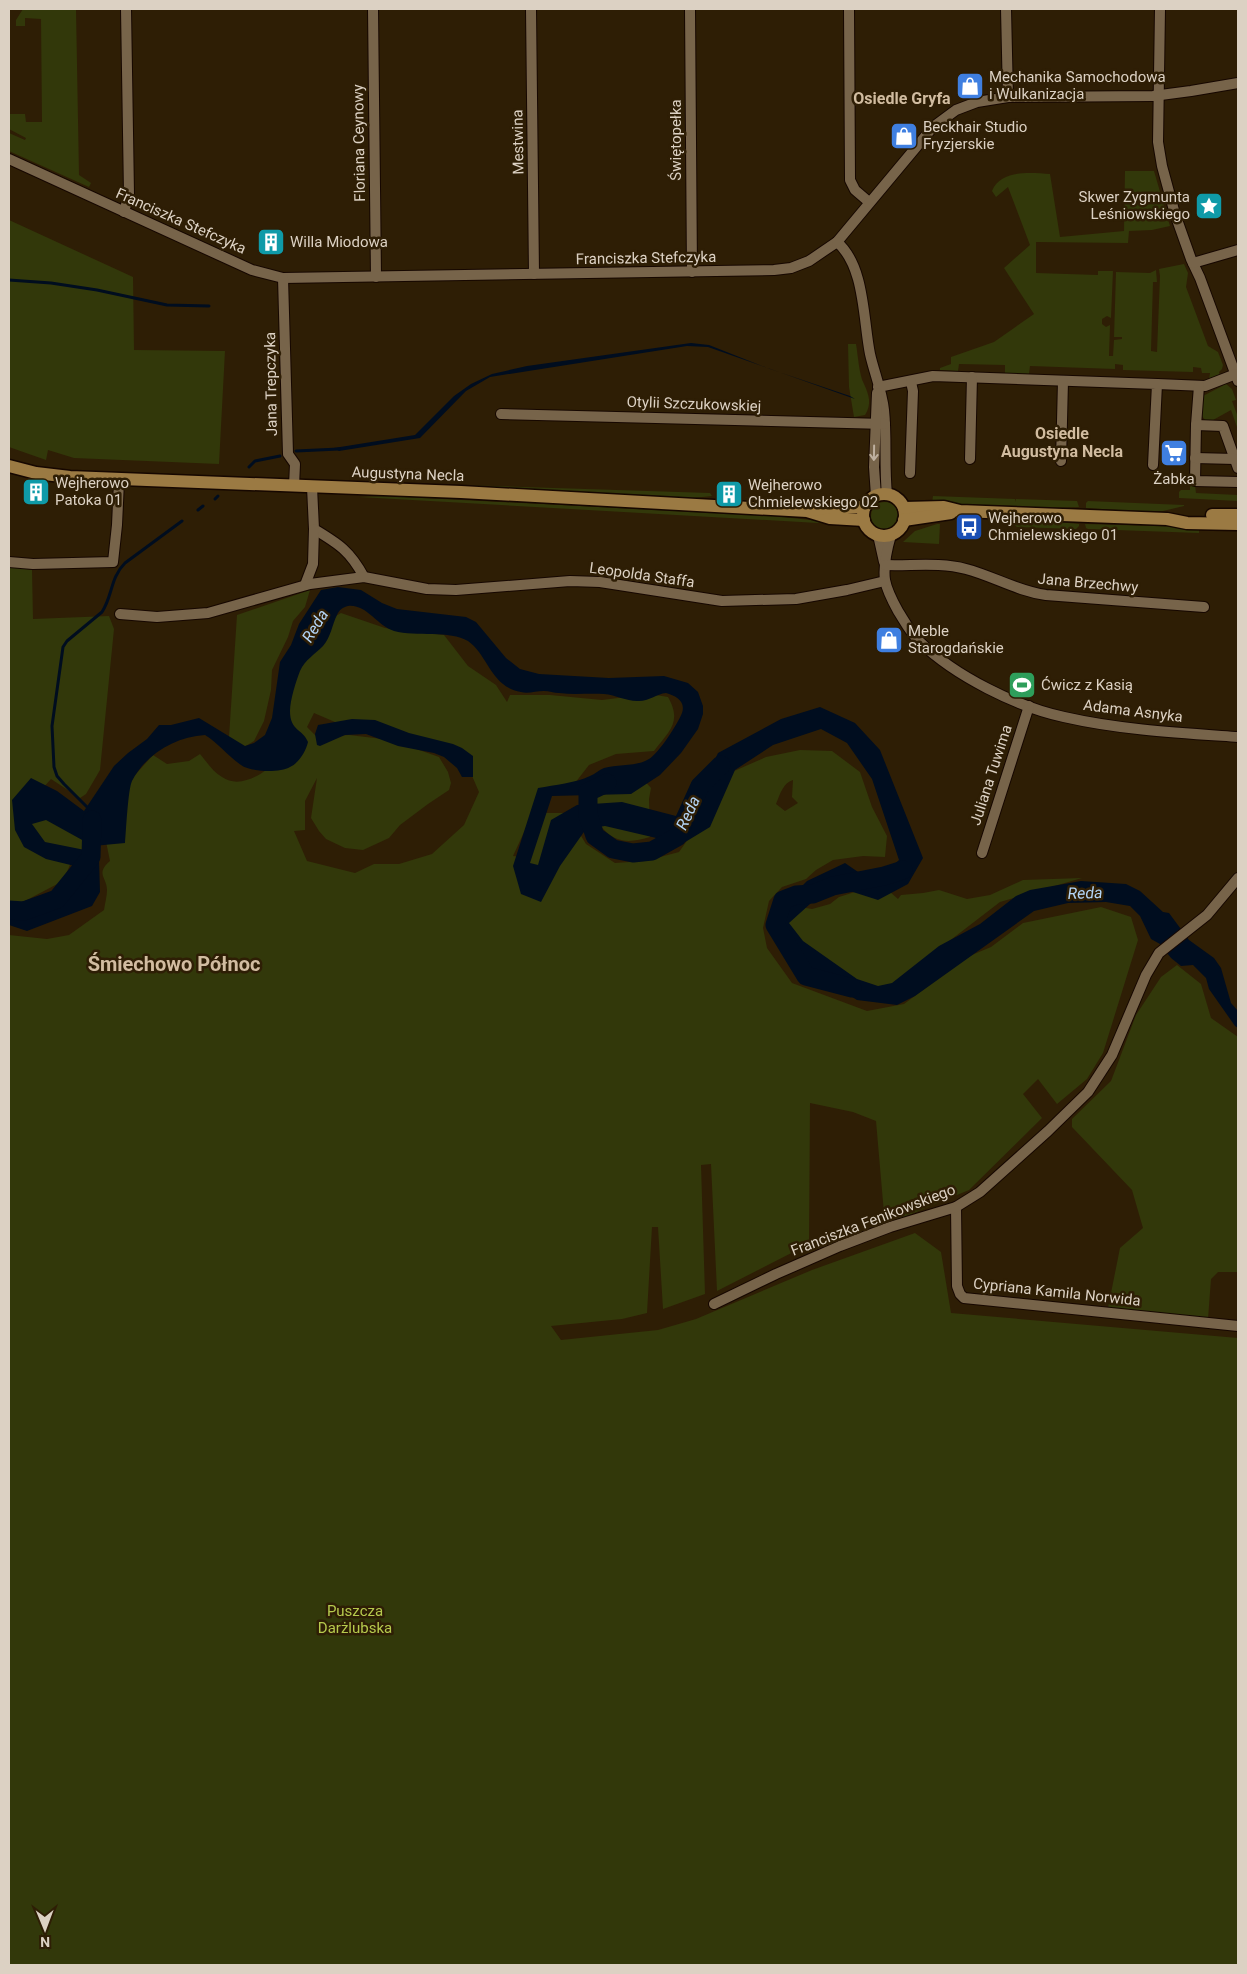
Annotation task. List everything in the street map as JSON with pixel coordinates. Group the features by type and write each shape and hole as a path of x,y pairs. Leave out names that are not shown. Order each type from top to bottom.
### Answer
{"main road":[{"name":"Augustyna Necla","path":"9,466 36,473 119,480 461,492 807,511 830,518 864,514"},
{"path":"881,495 894,497 904,514 897,532 891,535 878,535 871,532 864,514 871,499 881,495"},
{"path":"904,514 960,511 1167,519 1187,523 1238,524"},
{"path":"1167,519 1186,514 1238,515"}],"street":[{"path":"124,212 129,194 126,9"},
{"name":"Floriana Ceynowy","path":"373,9 376,277"},
{"name":"Mestwina","path":"531,9 534,274"},
{"name":"Świętopełka","path":"690,9 692,272"},
{"path":"849,9 850,180 855,190 869,202"},
{"path":"1006,9 1008,97"},
{"path":"878,387 911,382 933,376 1199,386 1237,378 1175,214 1162,166 1158,142 1160,9"},
{"name":"Franciszka Stefczyka","path":"9,159 252,270 283,278 774,270 791,268 809,261 837,242 869,202 941,120 956,110 977,102 1008,97 1159,95 1238,83"},
{"path":"837,242 849,256 860,284 864,321 884,407 880,424 884,466 881,495"},
{"path":"1193,263 1238,250"},
{"name":"Jana Trepczyka","path":"283,278 288,454 295,464 294,486"},
{"path":"970,459 972,377"},
{"path":"1060,461 1063,381"},
{"path":"910,473 913,391 911,382"},
{"path":"1153,465 1156,384"},
{"path":"1199,386 1195,482 1238,482"},
{"name":"Otylii Szczukowskiej","path":"501,414 880,424"},
{"path":"1195,458 1237,464 1223,426 1196,424"},
{"path":"9,562 33,564 113,562 118,525 119,480"},
{"path":"305,585 312,564 314,528 312,487"},
{"path":"314,528 340,544 355,560 364,577"},
{"name":"Adama Asnyka","path":"878,535 885,566"},
{"name":"Adama Asnyka","path":"891,535 885,566 885,581 892,601 905,623 919,641 942,661 969,678 1029,706 1063,717 1113,726 1238,737"},
{"name":"Jana Brzechwy","path":"885,566 944,565 959,567 1028,592 1046,595 1204,606"},
{"name":"Leopolda Staffa","path":"120,614 157,617 208,613 305,585 364,577 426,589 456,590 570,581 600,582 722,601 796,599 885,581"},
{"name":"Juliana Tuwima","path":"982,853 1029,706"},
{"name":"Franciszka Fenikowskiego","path":"714,1304 840,1246 890,1227 956,1207 980,1192 1088,1092 1112,1055 1155,958 1162,950 1207,915 1238,878"},
{"name":"Cypriana Kamila Norwida","path":"956,1207 957,1286 964,1298 1238,1326"}],"green space":[{"path":"23,9 76,9 79,175 91,183 89,187 9,151 9,133 25,140 26,138 9,129 10,114 25,114 26,122 42,122 41,19 25,18 25,26 16,26 16,20"},
{"path":"1125,171 1154,171 1170,226 1152,230 1129,231 1128,243 1036,242 1036,273 1098,275 1098,271 1113,271 1111,318 1107,316 1102,319 1102,324 1106,327 1110,325 1109,356 1113,356 1114,340 1122,339 1122,337 1114,337 1116,272 1150,273 1156,270 1157,282 1153,282 1151,351 1157,352 1159,269 1184,264 1188,273 1186,287 1208,346 1218,352 1223,365 1219,372 1220,376 1209,380 1210,373 1202,373 1201,368 1193,367 1193,372 1123,370 1123,365 1115,364 1115,369 1030,366 1029,374 1005,373 1005,365 959,364 958,371 940,370 940,368 951,364 951,357 994,342 1034,314 1004,268 1030,245 1008,187 996,197 992,191 996,184 1002,179 1017,174 1050,174 1060,237 1124,231"},
{"path":"9,220 133,277 134,350 225,351 219,464 74,458 48,450 46,460 9,447"},
{"path":"848,344 856,344 861,376 869,400 865,415 854,417 849,387"},
{"path":"1226,384 1232,389 1236,400 1232,401 1238,417 1238,430 1231,410 1213,420 1205,420 1202,416 1203,396"},
{"path":"463,485 710,493 712,496 684,499"},
{"path":"1190,485 1195,485 1196,493 1238,495 1238,501 1179,498 1179,492 1181,490 1190,490"},
{"path":"385,496 773,516 835,524 359,497"},
{"path":"933,496 1015,499 1015,502 1016,499 1077,501 1079,507 1052,508 932,503"},
{"path":"744,497 806,501 835,499 838,501 783,504"},
{"path":"1088,501 1184,506 1150,512 1086,508"},
{"path":"885,502 895,506 899,516 895,526 885,530 875,526 871,516 875,506"},
{"path":"1046,521 1079,524 1079,526 1076,529 1017,527 1013,524"},
{"path":"940,524 939,544 903,542 915,531"},
{"path":"1085,524 1192,527 1202,530 1199,530 1199,533 1088,529"},
{"path":"9,566 32,570 33,619 109,616 114,629 100,770 86,794 80,798 51,779 41,790 81,828 84,855 72,860 63,881 23,902 9,902"},
{"path":"310,590 305,607 293,621 288,637 272,670 271,690 264,721 254,741 241,749 229,737 237,615"},
{"name":"Puszcza Darżlubska","path":"341,613 385,628 444,635 468,666 496,685 507,702 510,695 550,695 602,700 650,694 668,697 674,713 674,720 669,731 654,751 616,754 589,765 575,783 543,791 513,856 523,857 546,813 567,813 586,844 615,863 645,861 679,852 732,772 766,757 800,750 832,751 860,772 872,807 887,836 885,857 863,856 833,860 816,870 806,879 782,887 769,901 763,928 767,948 792,983 867,1011 904,1004 967,957 991,947 1023,923 1101,907 1131,917 1138,940 1103,1053 1087,1079 1057,1104 1038,1079 1023,1094 1042,1118 969,1190 885,1225 876,1121 853,1112 810,1103 809,1244 717,1291 711,1164 701,1165 705,1294 663,1309 658,1227 652,1227 647,1313 622,1319 551,1326 561,1340 658,1330 696,1319 812,1270 915,1233 941,1252 951,1313 1238,1338 1238,1965 9,1965 9,935 47,939 69,935 104,910 107,886 102,872 110,861 103,827 108,805 153,755 167,764 189,761 200,754 219,775 227,780 239,782 250,779 266,770 292,681 327,621","holes":["314,713 335,722 380,726 466,762 479,792 464,825 432,854 399,864 374,864 355,873 307,861 294,831 305,830 305,801 317,778 311,818 319,831 326,839 345,848 363,850 389,838 400,825 449,790 451,783 448,772 439,757 391,740 349,735 317,737 307,727","793,780 792,797 798,803 785,811 776,804 784,786"]},
{"path":"640,776 651,788 649,799 650,837 630,841 617,839 606,832 594,816 593,804 598,785"},
{"path":"1082,878 1000,902 896,982 871,992 858,990 787,929 788,915 800,907 812,909 830,904 839,897 858,891 889,891 898,899 901,895 939,890 967,899 990,895 1023,880"},
{"path":"1177,965 1201,984 1211,1018 1238,1037 1238,1272 1218,1272 1211,1279 1208,1319 1108,1308 1120,1248 1143,1228 1132,1190 1072,1127 1072,1119 1111,1081 1136,1015 1161,977"}],"water":[{"path":"691,343 709,345 768,368 708,347 687,346 490,377 466,391 420,438 339,451 334,448 415,435 454,396 471,384 492,374 527,366"},
{"path":"774,370 850,396 855,399"},
{"path":"338,587 361,590 382,603 397,609 466,617 476,622 506,658 520,669 539,674 609,678 664,676 688,683 698,692 703,706 703,714 698,729 681,753 660,775 631,794 552,796 530,863 538,865 551,820 577,805 622,802 676,816 697,797 718,753 781,719 820,707 855,723 880,750 923,858 908,884 878,900 831,885 789,923 803,941 857,979 878,986 892,983 939,946 980,924 1016,896 1030,890 1081,881 1126,884 1140,891 1163,912 1169,913 1189,940 1214,958 1221,968 1231,1003 1238,1011 1238,1028 1209,989 1206,978 1193,965 1181,966 1171,958 1160,944 1151,939 1140,916 1130,906 1106,902 1068,903 1034,911 915,996 897,1005 857,1000 815,974 776,941 774,914 807,881 845,863 874,883 899,860 872,779 847,743 821,729 773,745 735,770 710,827 682,844 605,826 586,829 560,866 541,902 521,894 513,866 538,788 565,784 592,775 604,768 644,762 653,756 663,745 682,713 683,705 677,697 666,693 637,701 604,694 570,694 544,691 526,693 511,689 496,677 475,647 468,641 452,636 394,631 382,625 361,608 355,606 346,606 341,609 326,642 310,657 298,675 291,702 291,718 294,726 303,734 308,742 304,753 296,763 279,770 251,769 241,765 205,735 194,736 172,743 153,755 138,771 132,781 128,801 125,843 93,846 46,820 32,824 45,842 90,851 99,859 100,892 92,906 27,931 9,925 9,905 29,900 60,899 84,879 83,868 46,859 24,847 15,830 12,800 31,778 57,791 84,811 114,766 147,739 159,725 171,725 199,718 245,746 254,743 265,735 272,718 280,662 291,645 299,624 321,590"},
{"path":"352,719 375,720 409,733 462,748 473,756 473,777 462,777 457,768 444,757 434,753 398,746 366,734 345,735 320,746 317,745 315,734 318,725"}],"waterway":[{"path":"9,280 51,283 97,290 167,305 209,306"},
{"path":"296,451 339,449"},
{"path":"249,467 255,461 280,456"},
{"path":"215,499 218,496"},
{"path":"198,510 203,506"},
{"path":"90,810 57,776 54,767 52,726 63,647 67,641 102,612 106,606 114,581 125,563 182,521"},
{"name":"Reda","path":"607,783 588,792 588,815 595,836 613,849 633,853 652,851 677,837 700,786 721,765"},
{"name":"Reda","path":"9,910 24,911 57,899 91,857 92,820"},
{"name":"Reda","path":"852,988 806,976 775,925 783,900 796,895 813,894 833,886 884,876 903,870"}],"place":[{"name":"Mechanika Samochodowa i Wulkanizacja","path":"970,86"},
{"name":"Beckhair Studio Fryzjerskie","path":"904,136"},
{"name":"Skwer Zygmunta Leśniowskiego","path":"1209,206"},
{"name":"Willa Miodowa","path":"271,242"},
{"name":"Żabka","path":"1174,453"},
{"name":"Wejherowo Patoka 01","path":"36,492"},
{"name":"Wejherowo Chmielewskiego 02","path":"729,494"},
{"name":"Wejherowo Chmielewskiego 01","path":"969,527"},
{"name":"Meble Starogdańskie","path":"889,640"},
{"name":"Ćwicz z Kasią","path":"1022,685"}],"district":[{"name":"Osiedle Gryfa","path":"902,98"},
{"name":"Osiedle Augustyna Necla","path":"1062,442"},
{"name":"Śmiechowo Północ","path":"174,964"}]}
